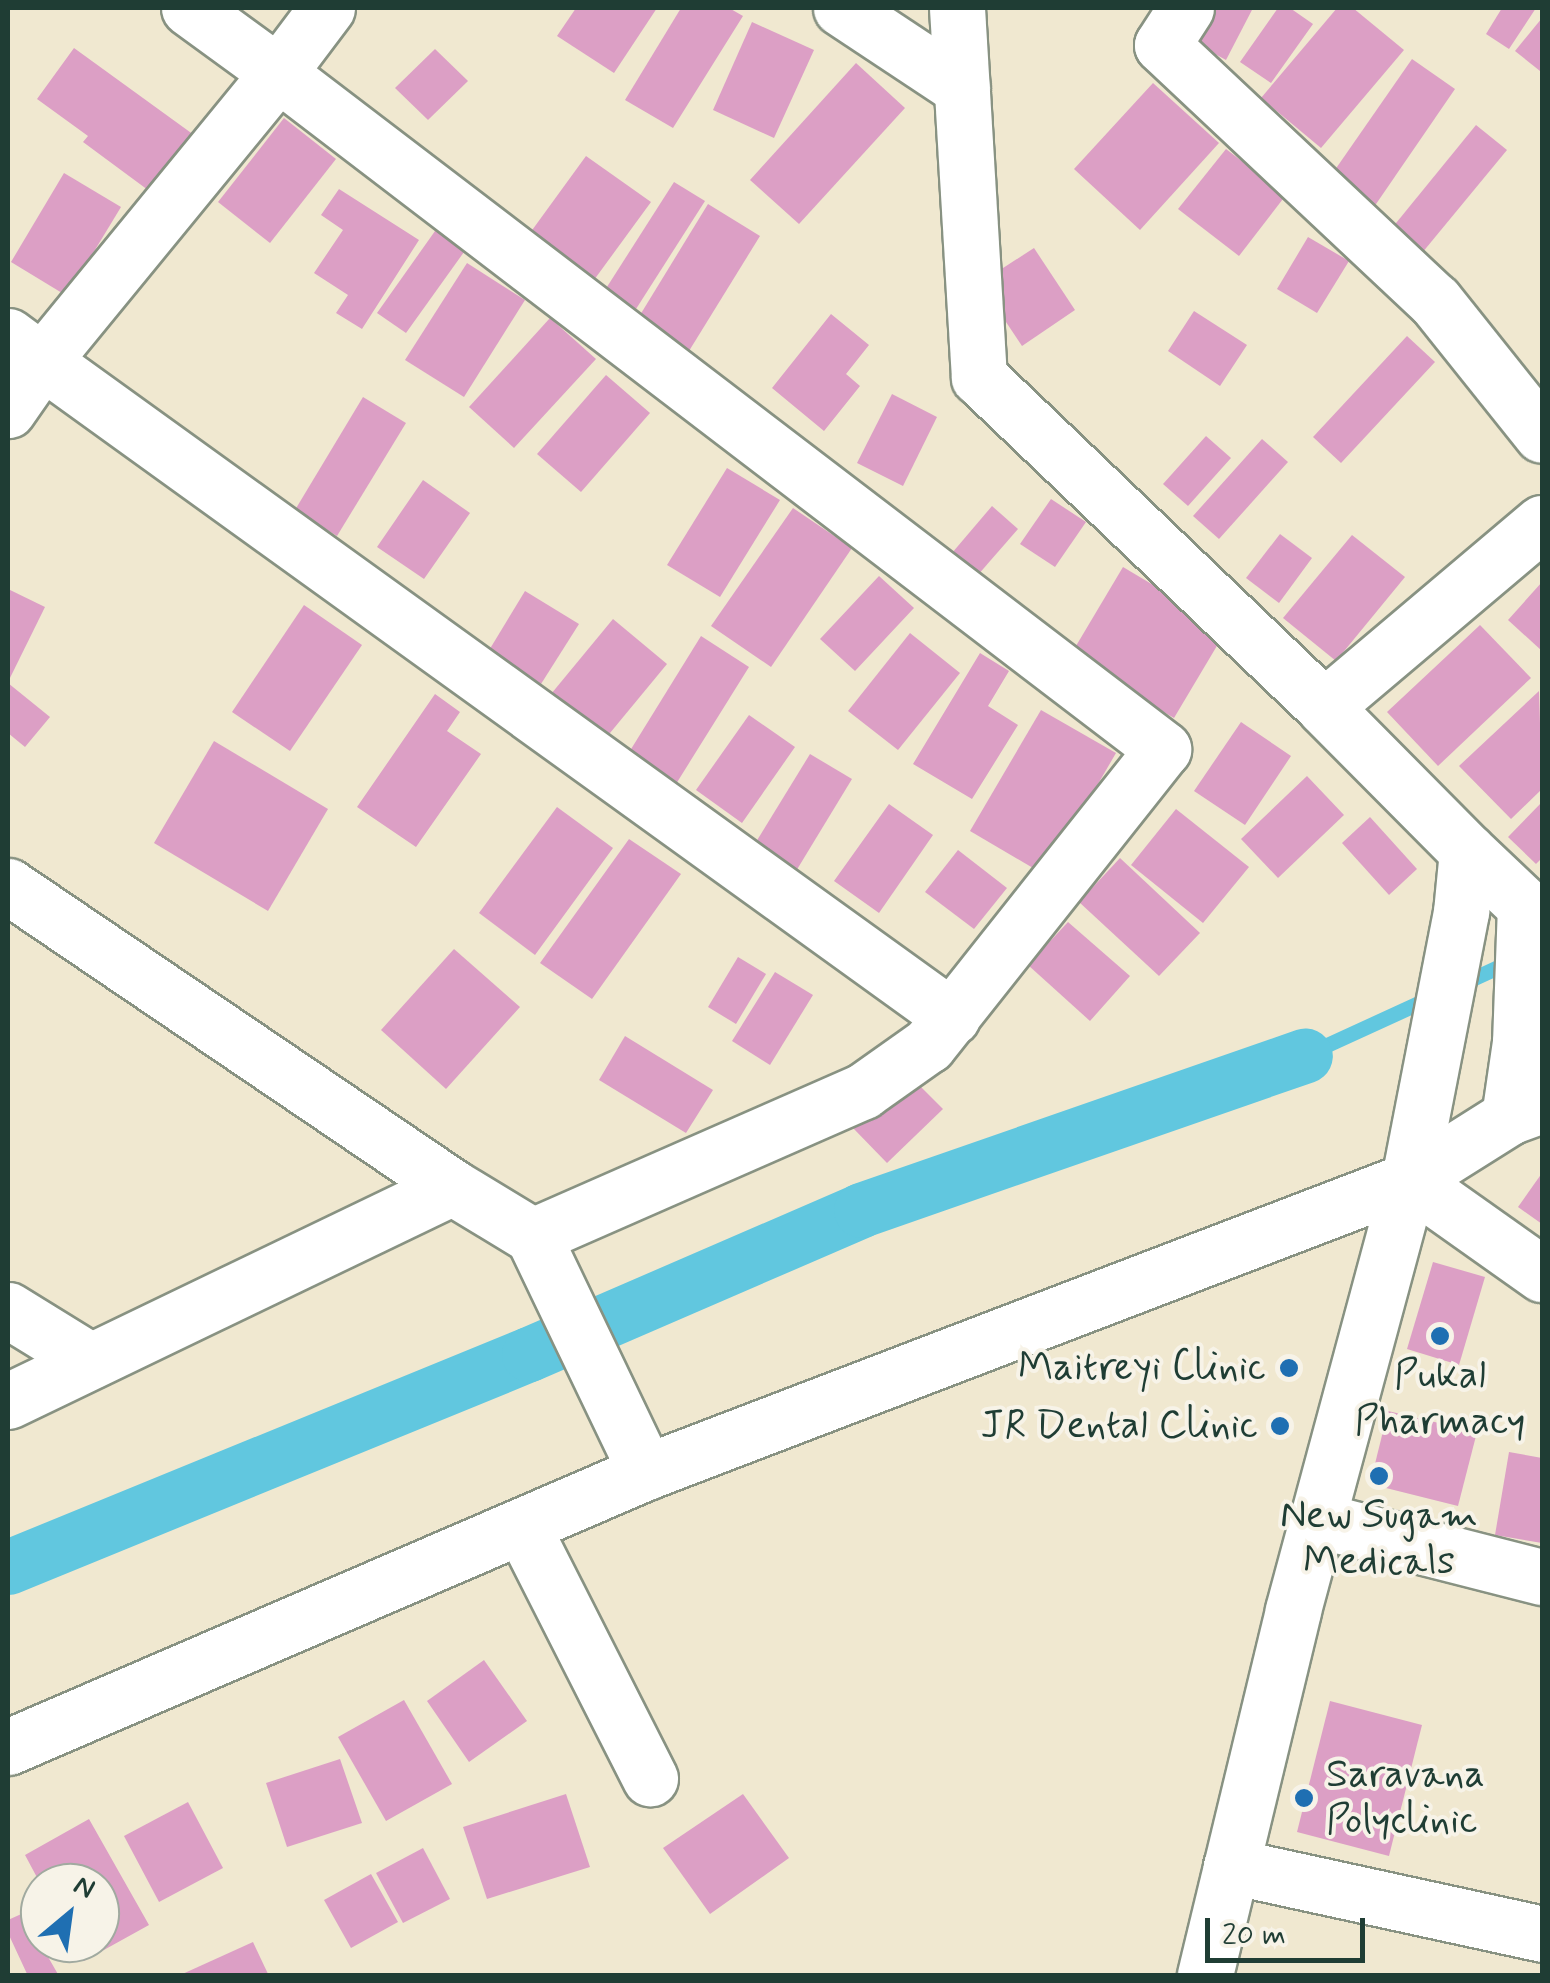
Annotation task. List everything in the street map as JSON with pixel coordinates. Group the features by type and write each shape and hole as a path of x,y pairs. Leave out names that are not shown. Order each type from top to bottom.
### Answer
{"street":[{"path":"189,8 1162,749 928,1045 863,1091 533,1236"},
{"path":"8,410 25,349 278,73 328,8"},
{"path":"841,8 962,88"},
{"path":"8,1747 646,1472 1409,1180 1526,1111 1520,1042 1525,906 1324,706 979,378 957,8"},
{"path":"1186,8 1162,45 1435,301 1542,435"},
{"path":"25,349 952,1017"},
{"path":"1324,706 1542,523"},
{"path":"1204,1976 1318,1520 1409,1180 1461,912 1467,851"},
{"path":"8,886 452,1187 533,1236 646,1472"},
{"path":"1409,1180 1542,1274"},
{"path":"8,1401 452,1187"},
{"path":"8,1310 90,1360"},
{"path":"1318,1520 1542,1577"},
{"path":"522,1526 650,1778"},
{"path":"1231,1866 1542,1934"}],"building":[{"path":"576,8 657,8 614,73 557,36"},
{"path":"681,8 729,8 743,16 673,128 625,100"},
{"path":"1211,8 1253,8 1226,60 1193,42"},
{"path":"1278,8 1290,8 1313,24 1271,83 1240,62"},
{"path":"1337,8 1353,8 1404,50 1321,148 1261,98"},
{"path":"1502,8 1536,8 1509,49 1486,34"},
{"path":"1542,18 1542,69 1540,71 1515,51"},
{"path":"752,22 814,50 774,138 713,110"},
{"path":"74,48 194,135 152,193 83,142 88,136 37,99"},
{"path":"435,49 468,81 428,120 395,88"},
{"path":"1412,59 1455,89 1374,207 1330,177"},
{"path":"856,63 905,108 799,224 750,180"},
{"path":"1153,83 1219,143 1140,230 1074,169"},
{"path":"284,118 336,159 270,243 218,202"},
{"path":"1476,125 1507,150 1422,253 1392,228"},
{"path":"1226,149 1286,195 1239,256 1178,209"},
{"path":"586,156 651,202 594,280 530,233"},
{"path":"64,173 121,207 67,296 11,262"},
{"path":"674,182 705,201 636,309 605,290"},
{"path":"339,189 419,240 362,329 336,313 348,295 314,273 343,230 321,215"},
{"path":"708,204 760,236 689,351 637,320"},
{"path":"440,224 469,245 406,333 377,313"},
{"path":"1308,237 1349,261 1317,313 1277,289"},
{"path":"1034,248 1075,310 1022,346 980,283"},
{"path":"467,263 525,300 464,397 405,360"},
{"path":"1194,311 1247,345 1220,386 1168,351"},
{"path":"831,314 869,345 846,374 860,386 824,431 772,388"},
{"path":"550,318 596,359 514,448 469,407"},
{"path":"1407,336 1435,362 1341,463 1313,437"},
{"path":"606,375 650,413 581,492 537,454"},
{"path":"892,394 937,417 903,486 857,463"},
{"path":"363,397 406,423 337,536 295,510"},
{"path":"1206,436 1231,458 1188,506 1163,484"},
{"path":"1262,439 1288,462 1219,539 1193,516"},
{"path":"727,468 780,500 720,597 667,565"},
{"path":"423,480 470,513 424,579 377,547"},
{"path":"1051,499 1086,522 1055,567 1020,544"},
{"path":"992,506 1018,529 977,576 952,553"},
{"path":"793,508 852,548 771,667 711,626"},
{"path":"1280,534 1312,558 1279,603 1246,578"},
{"path":"1352,535 1405,577 1336,661 1283,618"},
{"path":"1123,567 1227,629 1174,718 1070,656"},
{"path":"879,576 914,608 855,671 820,639"},
{"path":"1542,582 1542,651 1508,620"},
{"path":"8,589 45,607 8,682"},
{"path":"525,591 579,624 541,684 488,652"},
{"path":"304,605 362,645 290,751 232,712"},
{"path":"613,619 667,664 591,756 537,711"},
{"path":"1480,625 1531,678 1438,766 1387,712"},
{"path":"910,633 960,673 898,750 848,711"},
{"path":"701,636 749,667 676,784 628,754"},
{"path":"980,653 1009,671 988,706 1018,725 972,799 913,764"},
{"path":"8,683 50,717 25,747 8,733"},
{"path":"1539,691 1542,789 1511,819 1459,766"},
{"path":"435,694 460,712 447,731 481,754 416,847 357,807"},
{"path":"1041,710 1116,753 1045,875 970,831"},
{"path":"749,715 795,747 742,823 696,790"},
{"path":"1241,722 1291,756 1245,825 1194,791"},
{"path":"214,741 328,809 268,911 154,843"},
{"path":"810,754 852,779 790,881 748,855"},
{"path":"1307,776 1344,815 1278,878 1241,839"},
{"path":"1542,802 1542,858 1536,864 1508,837"},
{"path":"889,804 933,835 879,913 834,881"},
{"path":"557,807 613,848 535,955 479,913"},
{"path":"1176,809 1249,867 1203,923 1131,865"},
{"path":"1370,817 1417,869 1389,895 1342,843"},
{"path":"629,839 681,874 592,999 540,963"},
{"path":"958,850 1007,888 974,929 925,892"},
{"path":"1120,858 1200,933 1159,976 1079,902"},
{"path":"1068,922 1130,976 1090,1021 1028,965"},
{"path":"454,949 520,1007 446,1089 381,1030"},
{"path":"738,957 766,974 736,1024 708,1007"},
{"path":"775,972 813,995 770,1065 732,1041"},
{"path":"625,1036 713,1090 686,1133 599,1080"},
{"path":"908,1074 943,1109 887,1163 853,1128"},
{"path":"1542,1173 1542,1224 1518,1207"},
{"path":"1433,1262 1485,1277 1459,1365 1407,1349"},
{"path":"1388,1411 1477,1432 1458,1506 1370,1484"},
{"path":"1509,1452 1542,1458 1542,1543 1495,1535"},
{"path":"484,1660 527,1721 469,1762 427,1701"},
{"path":"404,1700 452,1784 386,1821 338,1737"},
{"path":"1330,1701 1422,1725 1389,1856 1297,1832"},
{"path":"340,1759 362,1823 287,1847 266,1783"},
{"path":"566,1794 590,1867 487,1899 463,1827"},
{"path":"743,1794 789,1858 710,1914 663,1848"},
{"path":"188,1802 223,1868 159,1902 124,1836"},
{"path":"89,1819 114,1863 29,1863 25,1855"},
{"path":"423,1848 450,1899 403,1923 376,1873"},
{"path":"120,1874 149,1925 120,1941"},
{"path":"371,1874 398,1922 351,1948 324,1900"},
{"path":"20,1915 20,1959 8,1933 8,1920"},
{"path":"253,1942 269,1976 178,1976"},
{"path":"22,1963 52,1963 59,1976 28,1976"}],"waterway":[{"path":"1459,985 1511,961"},
{"path":"1305,1055 1434,996"},
{"path":"8,1567 529,1354 861,1210 1305,1055"}],"place":[{"name":"Pukal Pharmacy","path":"1440,1336"},
{"name":"Maitreyi Clinic","path":"1289,1368"},
{"name":"JR Dental Clinic","path":"1280,1426"},
{"name":"New Sugam Medicals","path":"1379,1476"},
{"name":"Saravana Polyclinic","path":"1304,1798"}]}
